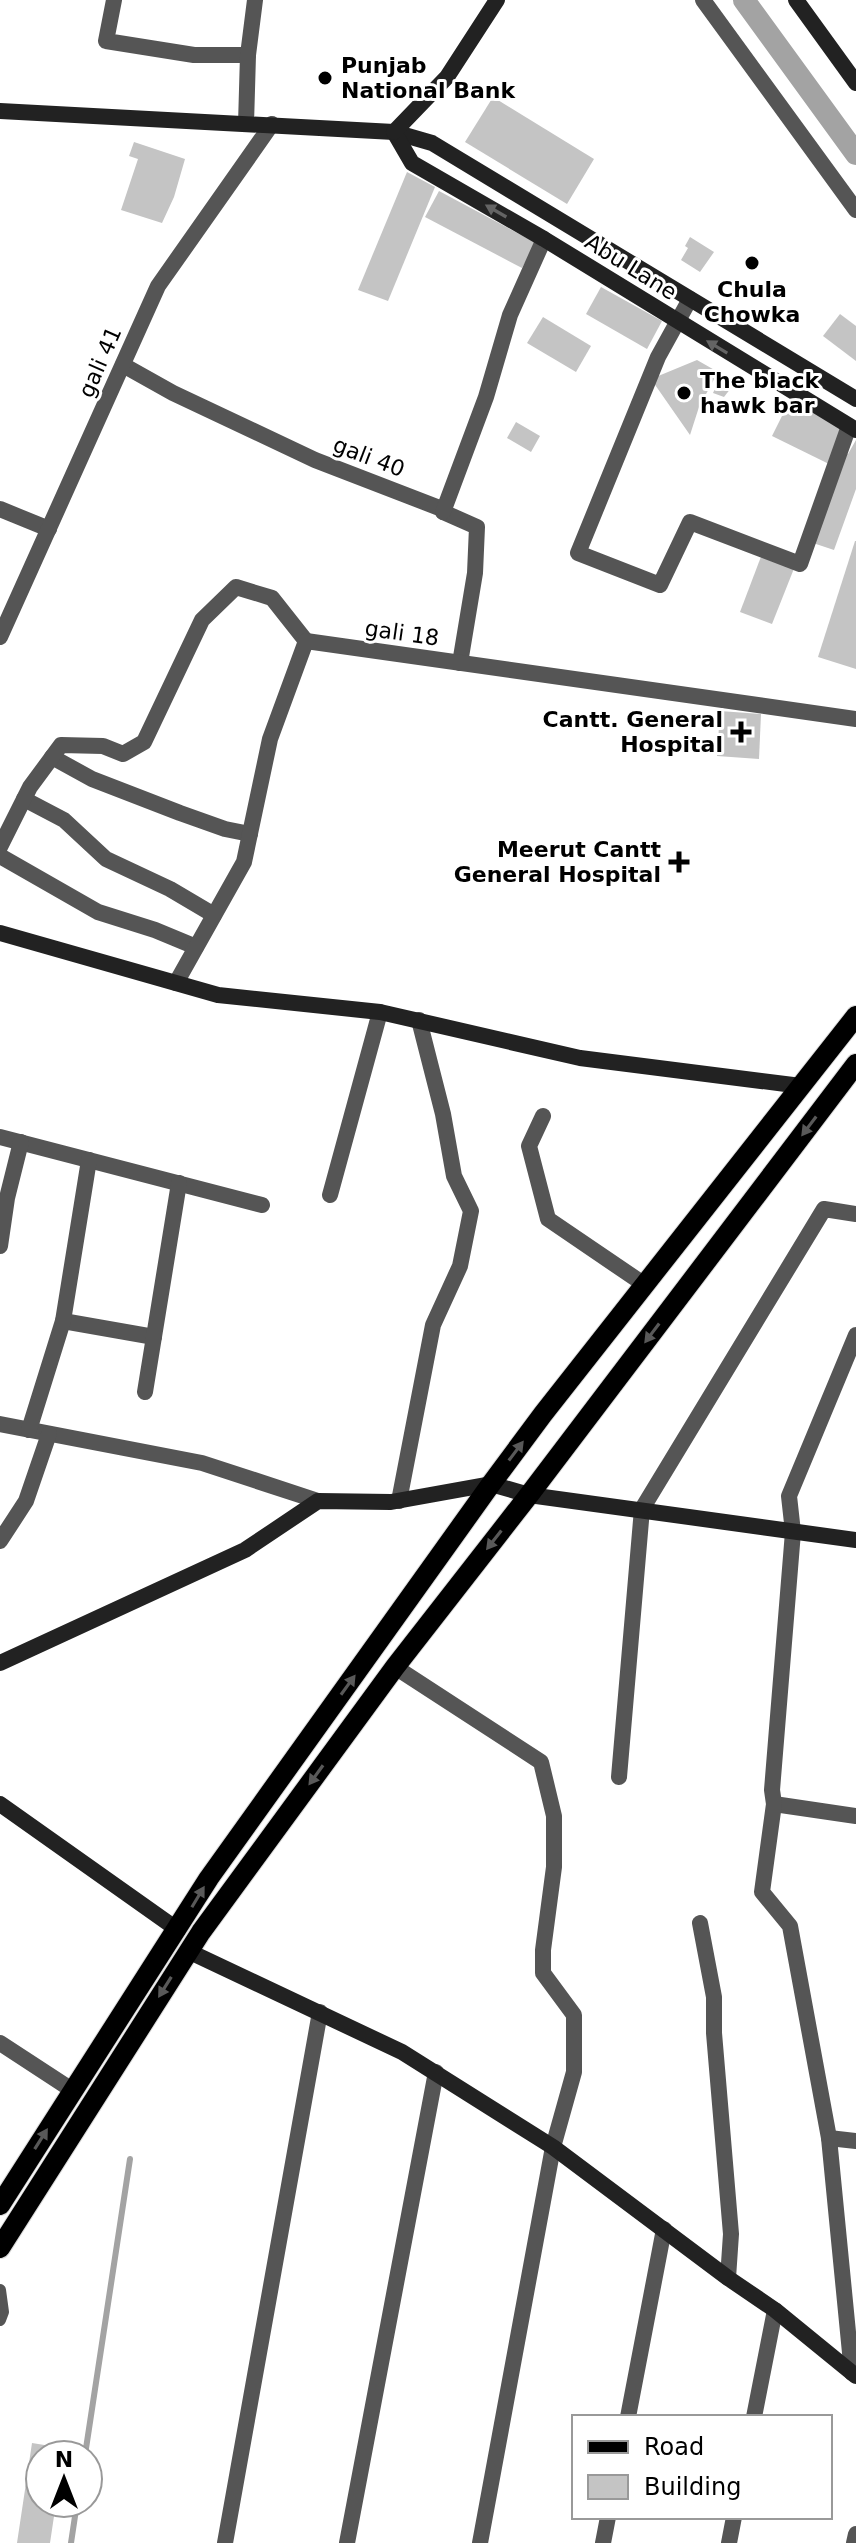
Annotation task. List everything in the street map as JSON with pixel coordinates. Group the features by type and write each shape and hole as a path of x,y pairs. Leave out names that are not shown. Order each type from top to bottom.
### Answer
{"main road":[{"path":"0,2205 209,1878 491,1484 856,1016"},
{"path":"0,2248 188,1951 395,1667 856,1064"}],"street":[{"path":"114,0 106,41 194,55 248,55"},
{"path":"246,124 248,55 255,0"},
{"path":"394,132 447,77 497,0"},
{"path":"703,0 856,210"},
{"path":"796,0 856,83"},
{"name":"Abu Lane","path":"0,111 394,132 432,143 856,399"},
{"name":"gali 41","path":"0,637 158,286 272,124"},
{"name":"Abu Lane","path":"394,132 412,163 544,239 853,428"},
{"path":"443,512 486,397 510,315 544,239"},
{"path":"690,299 658,357 578,553 660,585 690,522 800,564 853,428"},
{"name":"gali 40","path":"123,365 173,393 315,460 442,509 477,527 475,573 460,663"},
{"path":"0,509 49,529"},
{"path":"0,847 24,799 61,745 103,746 123,754 144,742 202,620 236,587 272,598 306,641 270,739 244,862 176,983"},
{"name":"gali 18","path":"306,641 856,719"},
{"path":"52,757 92,779 225,829 250,834"},
{"path":"24,799 64,820 106,859 170,889 214,915"},
{"path":"0,856 98,912 196,947"},
{"path":"0,933 218,995 380,1012 580,1058 801,1086"},
{"path":"330,1195 380,1012"},
{"path":"399,1501 433,1325 460,1266 471,1211 454,1176 443,1114 419,1020"},
{"path":"543,1116 529,1146 548,1219 645,1285"},
{"path":"0,1137 262,1205"},
{"path":"0,1246 7,1198 21,1142"},
{"path":"29,1430 63,1321 89,1160"},
{"path":"145,1392 179,1183"},
{"path":"619,1777 642,1509 824,1209 856,1214"},
{"path":"63,1321 154,1337"},
{"path":"854,2374 829,2138 790,1926 762,1892 774,1804 772,1790 793,1532 789,1496 856,1335"},
{"path":"0,1424 202,1463 318,1501 399,1501 491,1484 529,1495 856,1540"},
{"path":"0,1541 26,1501 49,1434"},
{"path":"0,1663 245,1550 318,1501"},
{"path":"395,1667 541,1762 554,1816 554,1867 543,1973 574,2015 574,2072 553,2147 480,2543"},
{"path":"0,1804 178,1930"},
{"path":"774,1804 856,1816"},
{"path":"700,1923 714,1997 714,2033 731,2234 728,2278"},
{"path":"188,1951 402,2052 436,2072 553,2147 775,2310 854,2374"},
{"path":"225,2543 320,2012"},
{"path":"0,2043 72,2090"},
{"path":"347,2543 436,2072"},
{"path":"829,2138 856,2141"},
{"path":"628,2415 664,2229"},
{"path":"754,2415 775,2310"},
{"path":"603,2543 608,2519"},
{"path":"729,2543 734,2519"},
{"path":"854,2543 856,2534"}],"lane":[{"path":"0,2290 3,2312 0,2320"}],"building":[{"path":"493,97 594,159 567,204 465,142"},
{"path":"134,142 185,159 174,197 162,223 121,210 138,159 129,156"},
{"path":"407,172 435,187 388,301 358,290"},
{"path":"439,191 536,243 522,268 425,217"},
{"path":"690,237 714,252 700,272 681,260"},
{"path":"601,287 662,321 647,349 586,314"},
{"path":"840,314 856,326 856,361 823,336"},
{"path":"543,317 591,346 576,372 527,343"},
{"name":"The black hawk bar","path":"697,360 718,372 699,407 690,435 651,379"},
{"path":"719,380 731,388 724,397 713,393"},
{"path":"792,396 845,427 829,464 772,436"},
{"path":"516,422 540,436 531,452 507,438"},
{"path":"856,440 856,489 834,550 810,542 842,451 848,454"},
{"path":"856,541 856,669 818,657"},
{"path":"762,554 795,566 772,624 740,612"},
{"path":"720,711 761,714 759,759 717,756"},
{"path":"24,2496 24,2519 54,2519 50,2543 17,2543"}],"waterway":[{"path":"744,0 856,154"},
{"path":"87,2439 130,2159"},
{"path":"71,2543 75,2519"}],"place":[{"name":"Punjab National Bank","path":"325,78"},
{"name":"Chula Chowka","path":"752,263"},
{"name":"The black hawk bar","path":"684,393"},
{"name":"Cantt. General Hospital","path":"741,732"},
{"name":"Meerut Cantt General Hospital","path":"679,862"}]}
